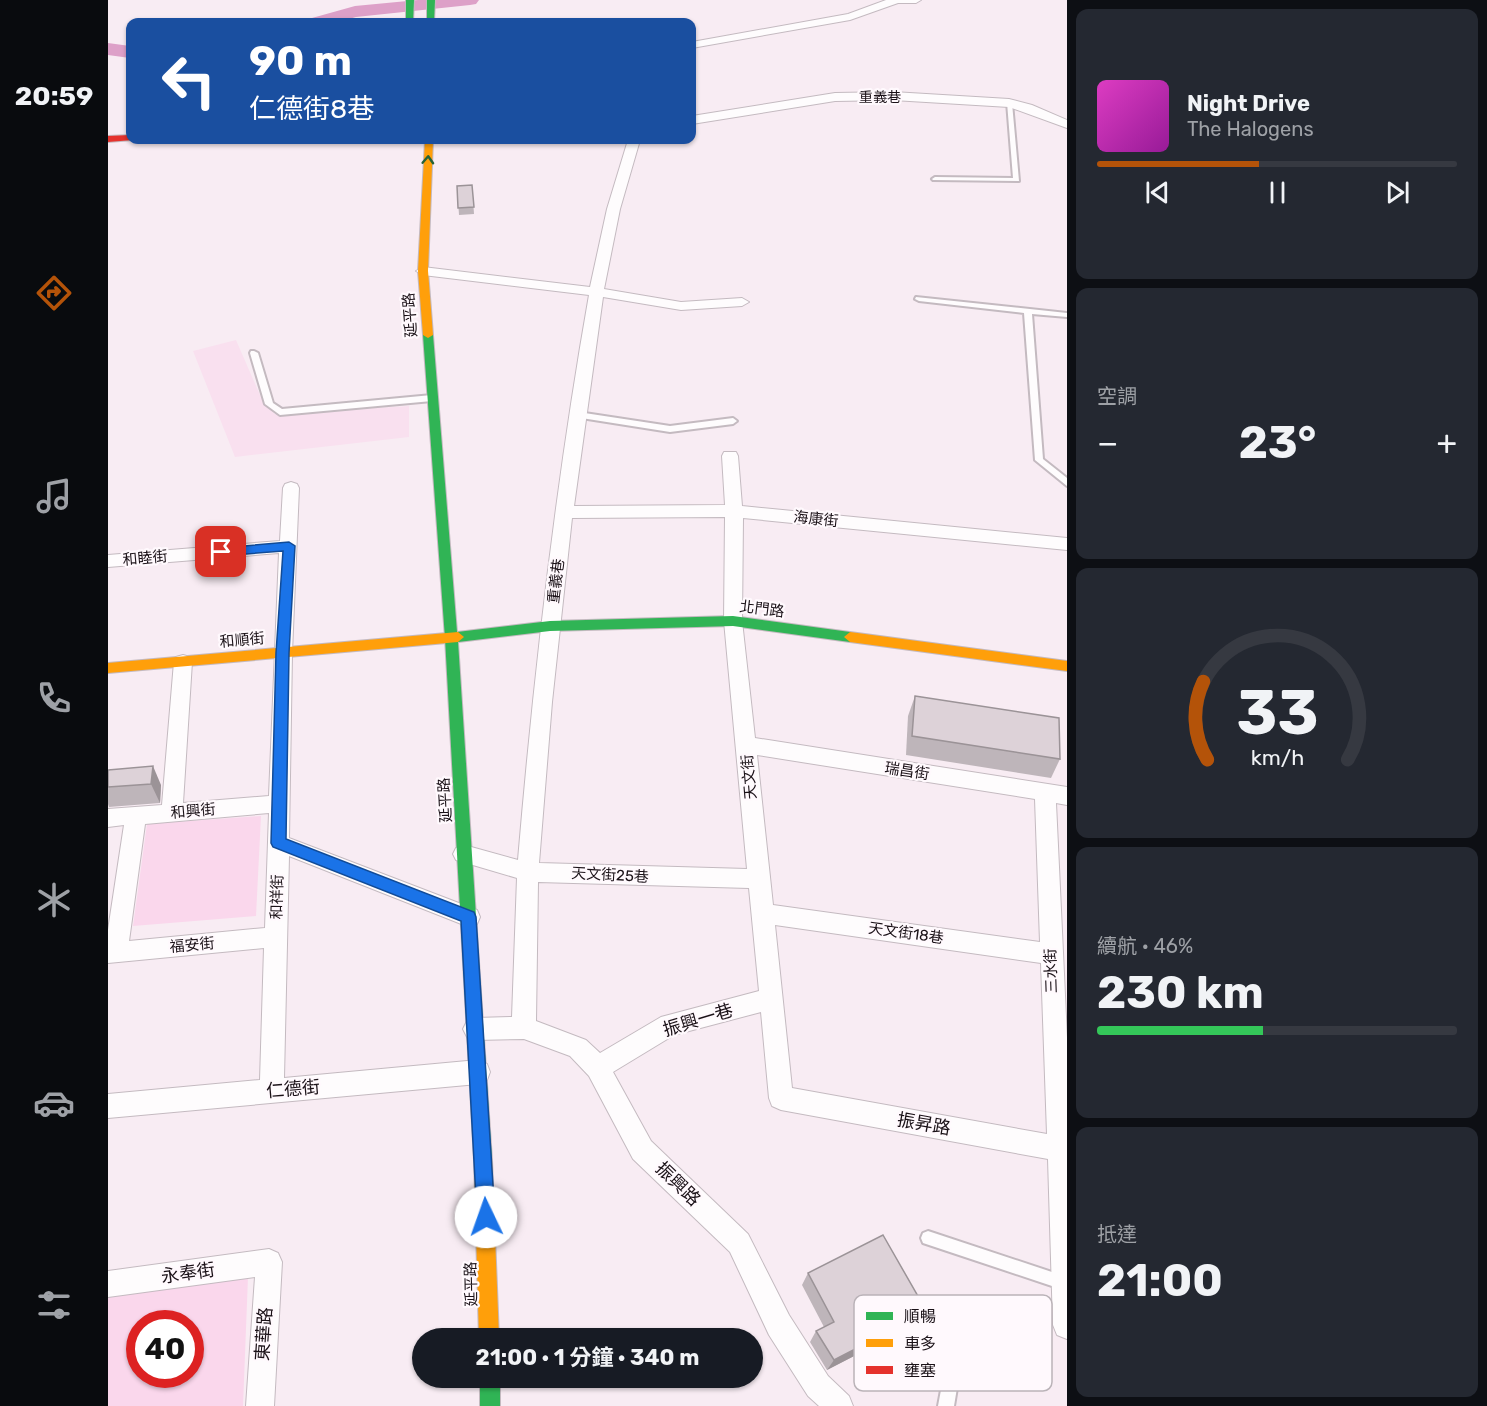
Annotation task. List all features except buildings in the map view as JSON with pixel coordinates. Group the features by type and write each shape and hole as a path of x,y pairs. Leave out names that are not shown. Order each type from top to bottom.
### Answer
{"street":[{"path":"410,0 410,18"},
{"path":"431,0 432,18"},
{"path":"696,44 850,17 898,0 916,0"},
{"name":"重義巷","path":"696,119 835,97 893,96 1009,104 1028,108 1067,124"},
{"path":"108,132 126,131"},
{"path":"108,139 126,138"},
{"name":"延平路","path":"423,266 429,144"},
{"name":"重義巷","path":"524,1028 528,872 550,626 564,512 597,292 619,182 633,144"},
{"name":"延平路","path":"414,172 452,638 486,1217 489,1328"},
{"path":"423,266 681,306 742,302"},
{"name":"天文街","path":"730,456 734,511 733,621 781,1098"},
{"name":"和祥街","path":"272,1091 283,653 291,488"},
{"name":"海康街","path":"564,512 734,511 1067,544"},
{"name":"和睦街","path":"108,561 289,546"},
{"name":"北門路","path":"452,638 550,626 733,621 1067,666"},
{"name":"和順街","path":"108,668 452,638"},
{"path":"172,812 183,662"},
{"name":"瑞昌街","path":"747,746 1056,794"},
{"name":"三水街","path":"1056,794 1050,954 1063,1149 1067,1325"},
{"name":"和興街","path":"108,818 279,804"},
{"path":"112,952 136,816"},
{"path":"278,843 468,917"},
{"name":"天文街25巷","path":"464,854 528,872 664,878 730,877 758,880"},
{"name":"天文街18巷","path":"762,913 1050,954"},
{"name":"福安街","path":"112,952 276,937"},
{"name":"振興一巷","path":"598,1068 669,1025 771,998"},
{"name":"振興路","path":"475,1029 524,1028 578,1048 598,1068 642,1150 739,1243 779,1325 818,1386 839,1406"},
{"name":"仁德街","path":"108,1106 478,1072"},
{"name":"振昇路","path":"781,1098 1063,1149"},
{"name":"永奉街","path":"108,1284 268,1262"},
{"name":"東華路","path":"260,1406 268,1262"},
{"path":"490,1388 490,1406"}],"lane":[{"path":"935,179 1017,180 1009,104"},
{"path":"919,299 1067,315"},
{"path":"1028,311 1039,460 1067,483"},
{"path":"254,353 269,404 280,412 432,398"},
{"path":"579,416 670,429 733,421"},
{"path":"928,1238 1065,1283"},
{"path":"946,1406 949,1391"}],"shaded area":[{"path":"236,340 263,402 275,414 409,406 409,437 235,457 193,351"},
{"path":"261,816 256,916 133,926 147,824"},
{"path":"248,1277 243,1406 108,1406 108,1295"}],"waterway":[{"path":"333,18 355,12 470,0"},
{"path":"108,49 126,51"}],"traffic: fast":[{"path":"410,0 410,18"},
{"path":"431,0 431,18"},
{"path":"428,335 451,638 483,1160"},
{"path":"458,637 550,626 733,621 850,637"},
{"path":"490,1388 490,1406"}],"traffic: slow":[{"path":"428,335 423,271 429,144"},
{"path":"108,668 458,637"},
{"path":"850,637 1067,666"},
{"path":"483,1160 489,1328"}],"traffic: jam":[{"path":"108,139 126,138"}],"route":[{"path":"221,552 289,546 283,653 278,843 468,917 486,1217"}]}
